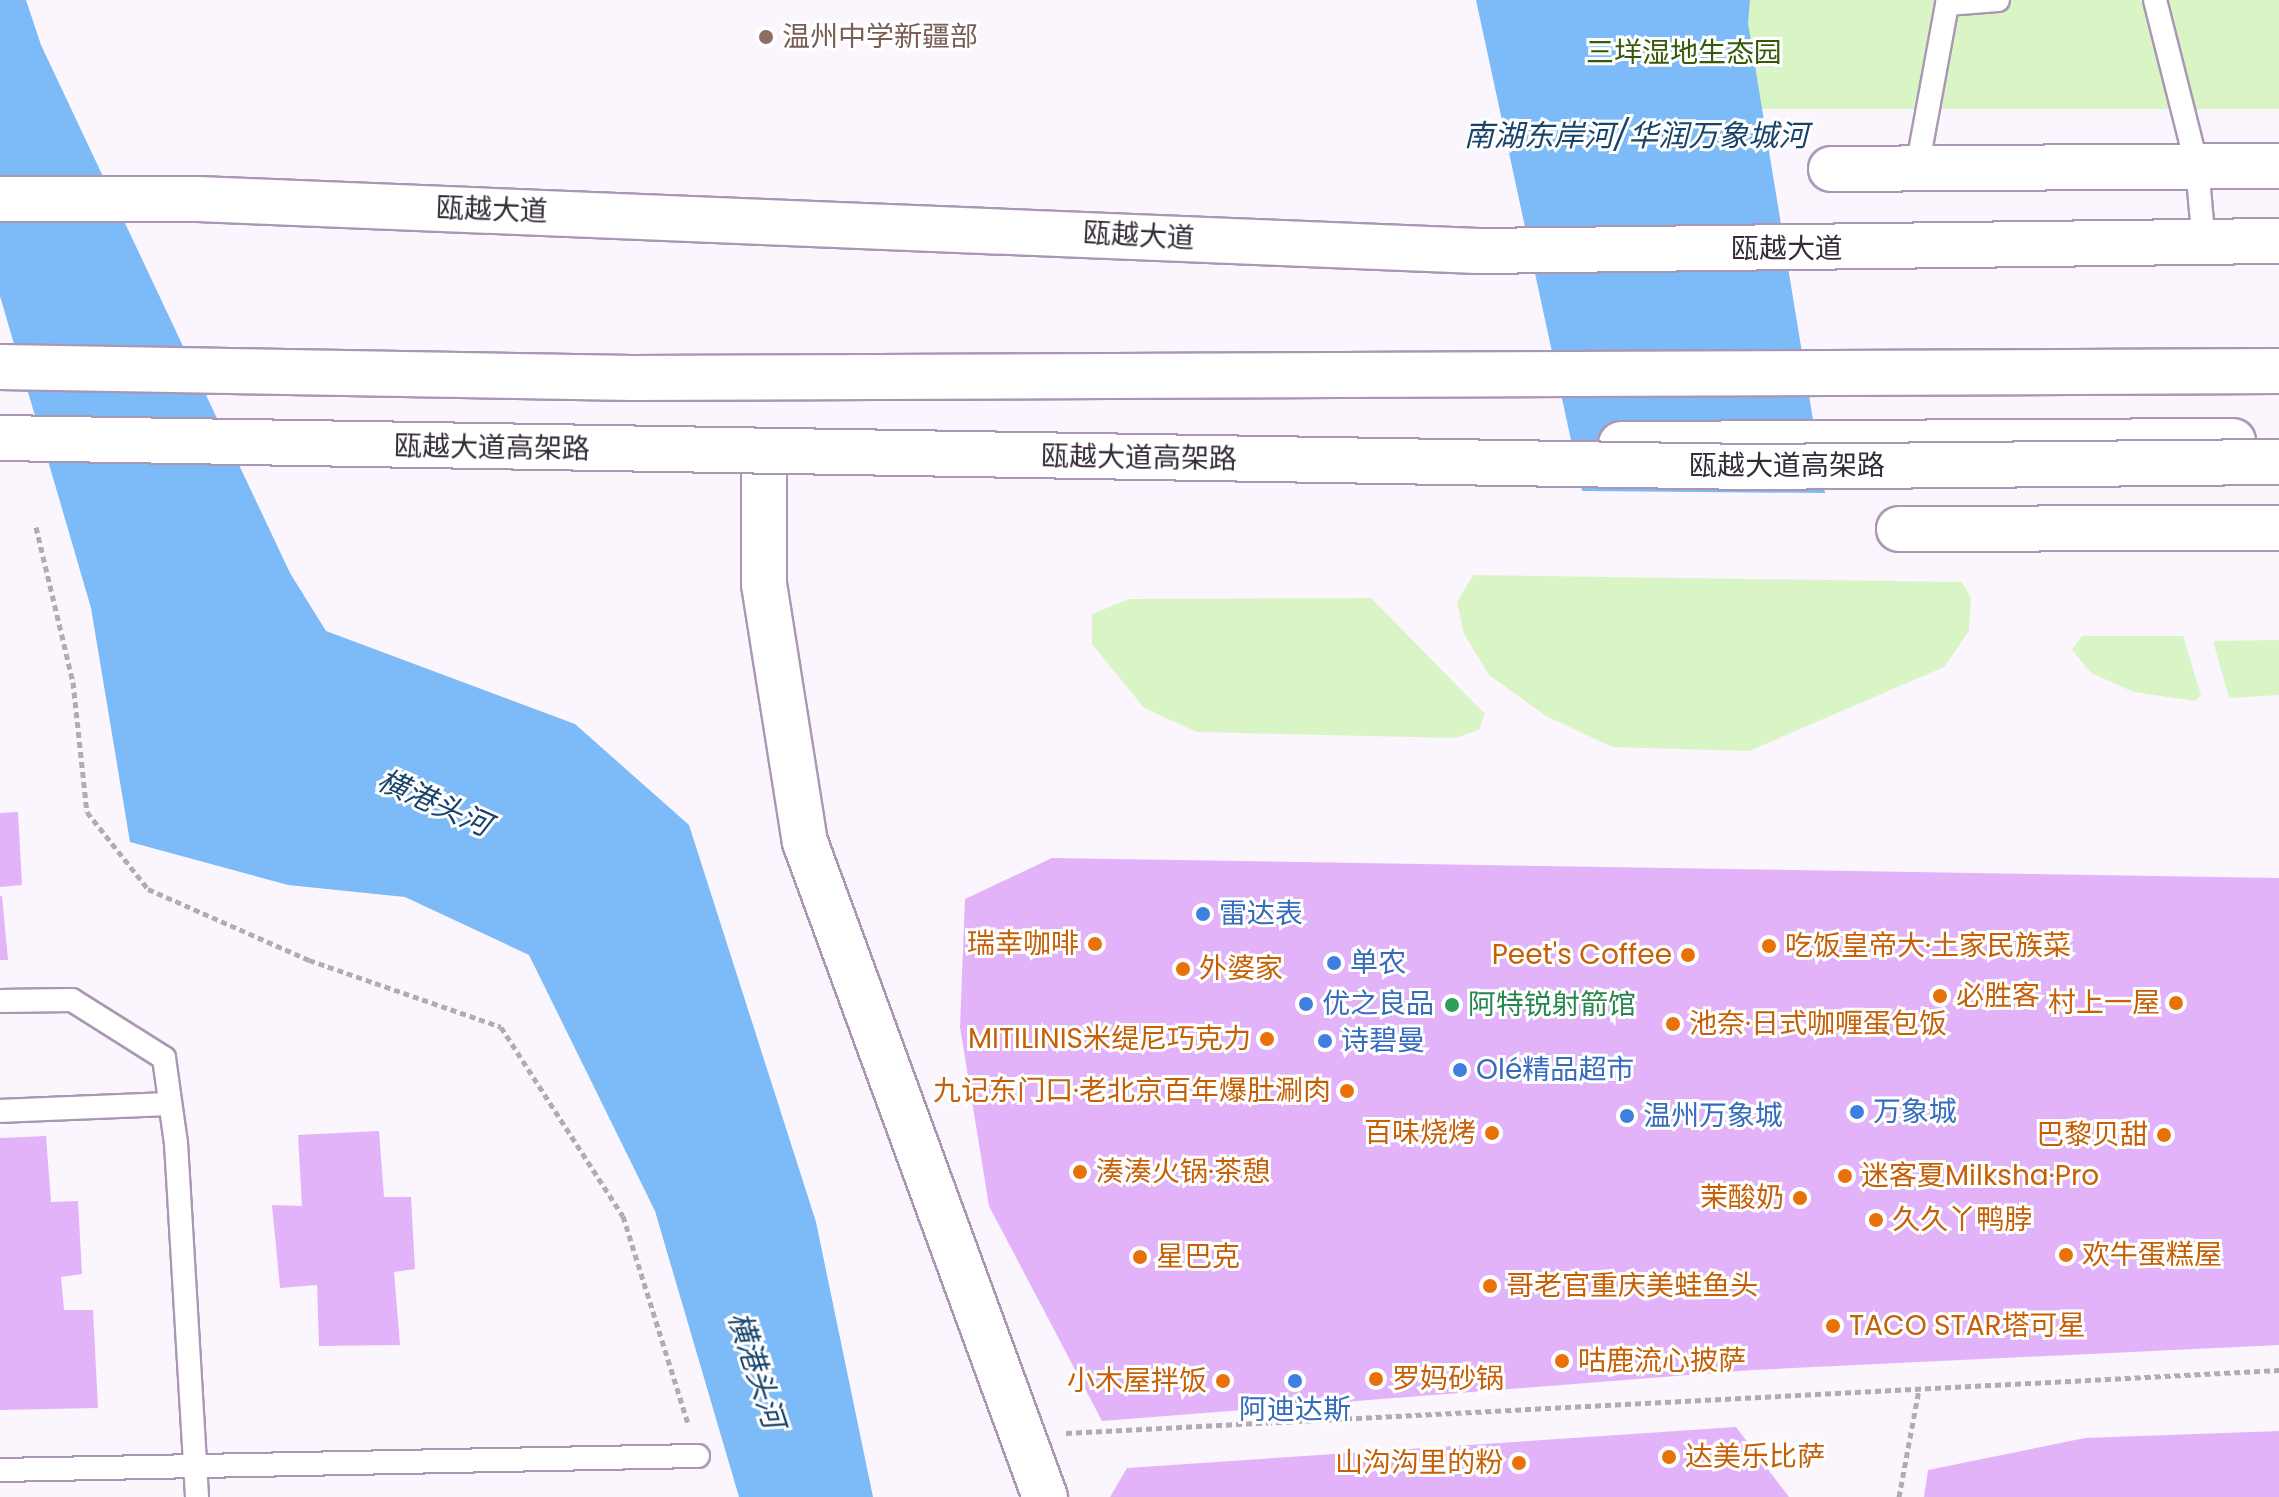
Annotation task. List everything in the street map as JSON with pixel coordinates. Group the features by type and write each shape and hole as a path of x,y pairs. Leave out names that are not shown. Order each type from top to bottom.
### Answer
{"main road":[{"path":"1831,169 2279,166"},
{"name":"瓯越大道","path":"0,199 198,199 1478,251 1851,249 2279,241"},
{"path":"0,367 633,378 2279,371"},
{"name":"瓯越大道高架路","path":"0,438 1755,467 2279,462"},
{"path":"0,456 245,456 764,464 1505,445 2279,441"},
{"path":"764,464 764,584 805,842 1045,1497"},
{"path":"1899,529 2279,528"}],"lane":[{"path":"1917,168 1947,4 1998,0"},
{"path":"2155,0 2197,166 2204,244"},
{"path":"0,1001 72,1000 164,1058 170,1104 197,1497"},
{"path":"0,1111 170,1104"},
{"path":"0,1470 698,1456"}],"path":[{"path":"36,527 73,682 87,812 148,889 309,960 501,1027 623,1216 698,1456"},
{"path":"1022,1435 2279,1370"},
{"path":"1899,1497 1919,1389"}],"green space":[{"name":"三垟湿地生态园","path":"1591,0 2279,0 2279,109 1591,109"},
{"path":"1473,575 1962,582 1971,598 1969,631 1944,667 1749,751 1612,747 1546,716 1489,675 1464,634 1457,602"},
{"path":"1371,598 1485,714 1479,730 1455,738 1197,732 1144,708 1092,644 1092,614 1129,599"},
{"path":"2082,636 2183,636 2201,695 2195,701 2134,692 2091,673 2072,650"},
{"path":"2279,640 2279,695 2229,698 2213,641"}],"water":[{"name":"横港头河","path":"0,0 26,0 41,45 290,573 326,631 575,724 689,825 816,1222 873,1497 739,1497 655,1211 529,955 405,897 288,885 130,842 91,608 0,296"},
{"name":"南湖东岸河/华润万象城河","path":"1476,0 1750,0 1748,23 1825,493 1582,491"}],"building":[{"path":"18,812 22,885 0,887 0,813"},
{"name":"温州万象城","path":"1052,858 2279,878 2279,1345 1752,1370 1102,1421 989,1206 960,1027 965,899"},
{"path":"2,896 8,960 0,960"},
{"path":"379,1131 384,1197 411,1197 415,1269 394,1272 400,1345 319,1346 317,1285 280,1288 272,1205 302,1206 298,1135"},
{"path":"46,1136 51,1202 78,1201 82,1274 61,1277 64,1310 93,1310 98,1408 0,1410 0,1138"},
{"path":"1736,1427 1789,1497 1110,1497 1127,1468"},
{"path":"2279,1431 2279,1497 1924,1497 1928,1470 2085,1438"}],"place":[{"name":"温州中学新疆部","path":"766,37"},
{"name":"雷达表","path":"1203,914"},
{"name":"瑞幸咖啡","path":"1095,944"},
{"name":"吃饭皇帝大·土家民族菜","path":"1769,946"},
{"name":"Peet's Coffee","path":"1688,955"},
{"name":"单农","path":"1334,963"},
{"name":"外婆家","path":"1183,969"},
{"name":"必胜客","path":"1940,996"},
{"name":"村上一屋","path":"2176,1003"},
{"name":"优之良品","path":"1306,1004"},
{"name":"阿特锐射箭馆","path":"1452,1005"},
{"name":"池奈·日式咖喱蛋包饭","path":"1673,1024"},
{"name":"MITILINIS米缇尼巧克力","path":"1267,1039"},
{"name":"诗碧曼","path":"1325,1041"},
{"name":"Olé精品超市","path":"1460,1070"},
{"name":"九记东门口·老北京百年爆肚涮肉","path":"1347,1091"},
{"name":"万象城","path":"1857,1112"},
{"name":"温州万象城","path":"1627,1116"},
{"name":"百味烧烤","path":"1492,1133"},
{"name":"巴黎贝甜","path":"2164,1135"},
{"name":"湊湊火锅·茶憩","path":"1080,1172"},
{"name":"迷客夏Milksha·Pro","path":"1845,1176"},
{"name":"茉酸奶","path":"1800,1198"},
{"name":"久久丫鸭脖","path":"1876,1220"},
{"name":"欢牛蛋糕屋","path":"2066,1255"},
{"name":"星巴克","path":"1140,1257"},
{"name":"哥老官重庆美蛙鱼头","path":"1490,1286"},
{"name":"TACO STAR塔可星","path":"1833,1326"},
{"name":"咕鹿流心披萨","path":"1562,1361"},
{"name":"罗妈砂锅","path":"1376,1379"},
{"name":"小木屋拌饭","path":"1223,1381"},
{"name":"阿迪达斯","path":"1295,1381"},
{"name":"达美乐比萨","path":"1669,1457"},
{"name":"山沟沟里的粉","path":"1519,1463"}]}
